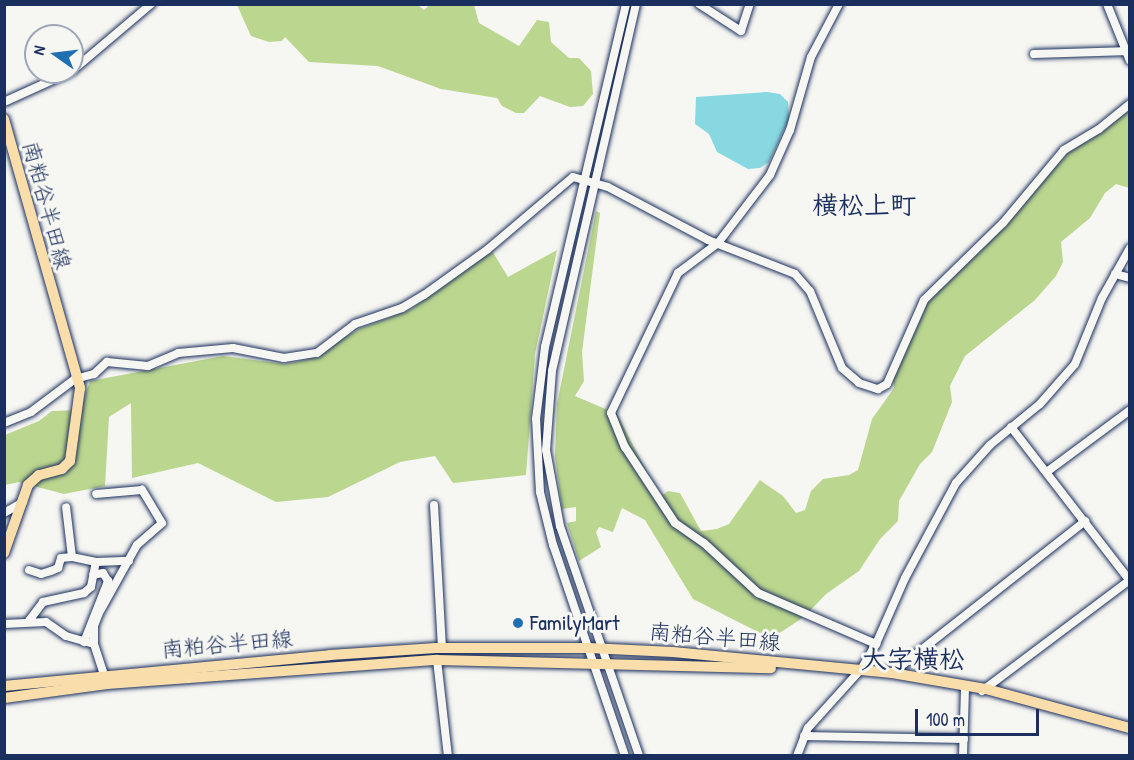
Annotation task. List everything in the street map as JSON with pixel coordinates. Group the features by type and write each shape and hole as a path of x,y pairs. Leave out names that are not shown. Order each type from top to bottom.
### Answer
{"main road":[{"name":"南粕谷半田線","path":"4,119 63,339 80,378"},
{"path":"4,553 33,479 62,469 70,461 80,378"},
{"name":"南粕谷半田線","path":"4,687 442,648 589,648 892,673 983,691 1130,728"},
{"name":"南粕谷半田線","path":"4,698 105,679 437,660 607,662 859,670 965,690 983,691 1130,734"}],"street":[{"path":"84,60 151,4"},
{"path":"626,4 539,382 536,456 553,545 626,756"},
{"path":"636,4 552,370 546,450 560,526 639,756"},
{"path":"699,4 741,31 750,4"},
{"path":"839,4 811,57 790,130 770,175 718,243 688,264 672,284 614,405 613,421 635,465 675,523 704,543 758,593 876,644"},
{"path":"1107,4 1130,61"},
{"path":"1034,54 1127,52"},
{"path":"4,102 43,84"},
{"path":"4,423 31,412 80,378 94,374 107,362 141,367 178,353 221,349 306,357 355,324 402,308 424,295 520,223 566,179 586,178 718,243 795,274 810,291 842,368 859,383 878,389 887,384 924,300 1003,223 1064,150 1100,129 1130,104"},
{"path":"797,756 804,736 859,670 876,644 948,495 975,460 1040,404 1075,364 1115,274 1130,248"},
{"path":"1115,274 1130,278"},
{"path":"1048,471 1130,410"},
{"path":"983,691 1129,580 1048,471 1011,427"},
{"path":"96,494 137,488 153,503 162,523 140,541 96,621 94,644 105,679"},
{"path":"4,513 23,502"},
{"path":"434,505 442,648"},
{"path":"66,507 72,557"},
{"path":"892,673 1085,521"},
{"path":"29,570 41,574 51,571 58,568 61,558 72,557 96,562 129,561"},
{"path":"28,622 43,602 89,590 96,562"},
{"path":"84,642 108,581 103,573 93,575"},
{"path":"4,624 46,622 66,636 94,644"},
{"path":"437,660 448,756"},
{"path":"963,756 965,690"},
{"path":"804,736 964,739"}],"green space":[{"path":"237,5 418,5 424,10 429,5 474,5 479,23 519,46 537,20 549,22 551,42 569,58 579,58 591,71 593,94 583,106 570,107 540,96 524,113 516,113 502,106 497,98 441,89 378,66 309,62 285,37 282,41 269,42 251,36"},
{"path":"1129,109 1129,188 1116,184 1105,193 1090,218 1061,242 1063,262 1056,276 1035,300 965,356 950,386 952,402 932,452 920,464 899,501 898,521 880,539 859,571 826,594 804,617 778,634 762,634 693,599 645,520 622,508 613,532 599,527 596,532 601,547 579,561 567,523 576,521 576,507 562,509 555,456 557,404 596,211 600,213 582,352 584,381 575,396 617,414 660,497 668,491 680,493 701,531 717,529 729,524 760,480 783,496 796,513 805,510 811,491 823,479 849,475 858,470 872,419 894,388 893,380 928,302 1074,147 1101,133"},
{"path":"557,250 535,354 526,475 453,483 435,456 400,462 328,497 276,502 198,463 132,478 131,403 109,417 105,486 64,494 19,482 5,485 5,435 39,421 52,411 80,410 90,381 223,356 285,364 305,360 361,328 410,310 492,251 508,277"}],"water":[{"path":"767,92 780,94 788,102 789,119 769,162 760,168 748,169 717,152 709,134 695,124 696,97"}],"place":[{"name":"FamilyMart","path":"518,623"}],"district":[{"name":"横松上町","path":"864,205"},
{"name":"大字横松","path":"913,659"}]}
